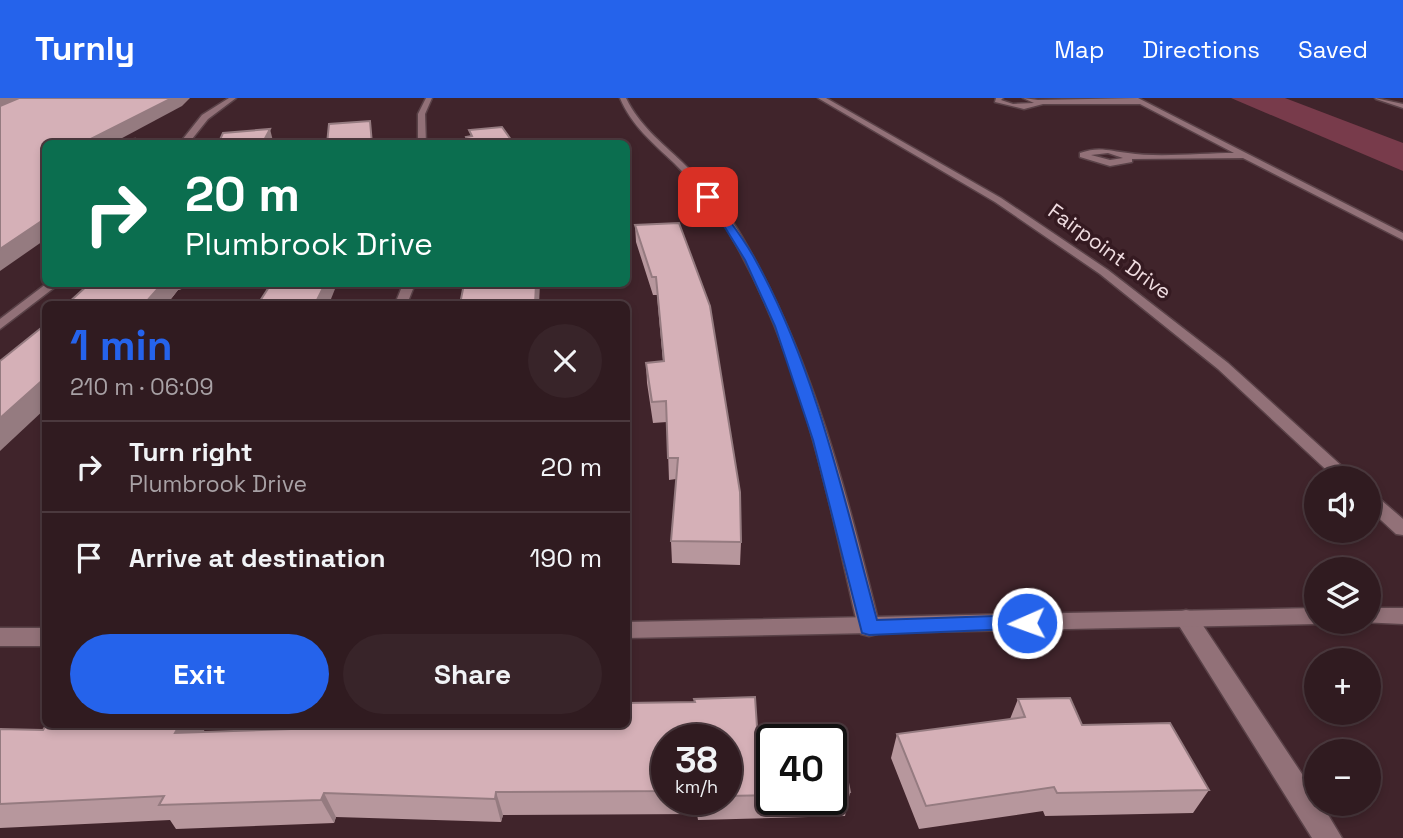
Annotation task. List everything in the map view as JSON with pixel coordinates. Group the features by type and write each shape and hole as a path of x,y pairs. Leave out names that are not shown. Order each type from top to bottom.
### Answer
{"street":[{"path":"186,140 205,117 233,98"},
{"path":"421,140 419,125 429,98"},
{"path":"623,98 635,118 685,169 717,208 767,291 821,440 869,628"},
{"name":"Fairpoint Drive","path":"821,98 998,200 1104,272 1223,366 1333,466"},
{"path":"1000,98 996,100 1000,103 1017,106 1035,106 1039,102"},
{"path":"1026,98 1039,102 1137,100 1403,237"},
{"path":"1378,98 1403,106"},
{"path":"1127,156 1246,156"},
{"path":"0,325 49,287"},
{"path":"1381,510 1403,529"},
{"path":"1381,616 1403,616"},
{"path":"630,631 1304,617"},
{"path":"1186,618 1328,838"},
{"path":"0,637 42,637"}],"shaded area":[{"path":"1231,98 1285,98 1403,143 1403,171"}],"building":[{"path":"19,98 172,98 89,140 42,140 42,221 0,249 0,106"},
{"path":"370,121 372,140 327,140 329,124"},
{"path":"502,127 511,140 467,140 466,137 472,136 469,130"},
{"path":"270,129 264,140 220,140 223,133"},
{"path":"679,223 710,306 740,492 741,542 671,541 678,458 668,458 666,401 652,402 646,363 664,361 656,277 652,277 635,225"},
{"path":"86,287 159,287 147,301 70,301"},
{"path":"269,287 324,287 316,301 260,301"},
{"path":"463,287 536,287 535,301 461,301"},
{"path":"42,327 42,381 0,418 0,361"},
{"path":"755,697 756,795 742,796 742,724 651,724 651,791 496,792 495,799 324,793 321,800 159,805 164,796 0,804 0,729 178,728 175,733 321,728 630,728 630,703 695,702 694,699"},
{"path":"1070,698 1082,725 1170,723 1209,790 1057,793 1054,787 926,806 897,734 1025,717 1018,699"}],"route":[{"path":"708,197 733,231 767,291 801,379 821,440 869,628 1027,623"}]}
